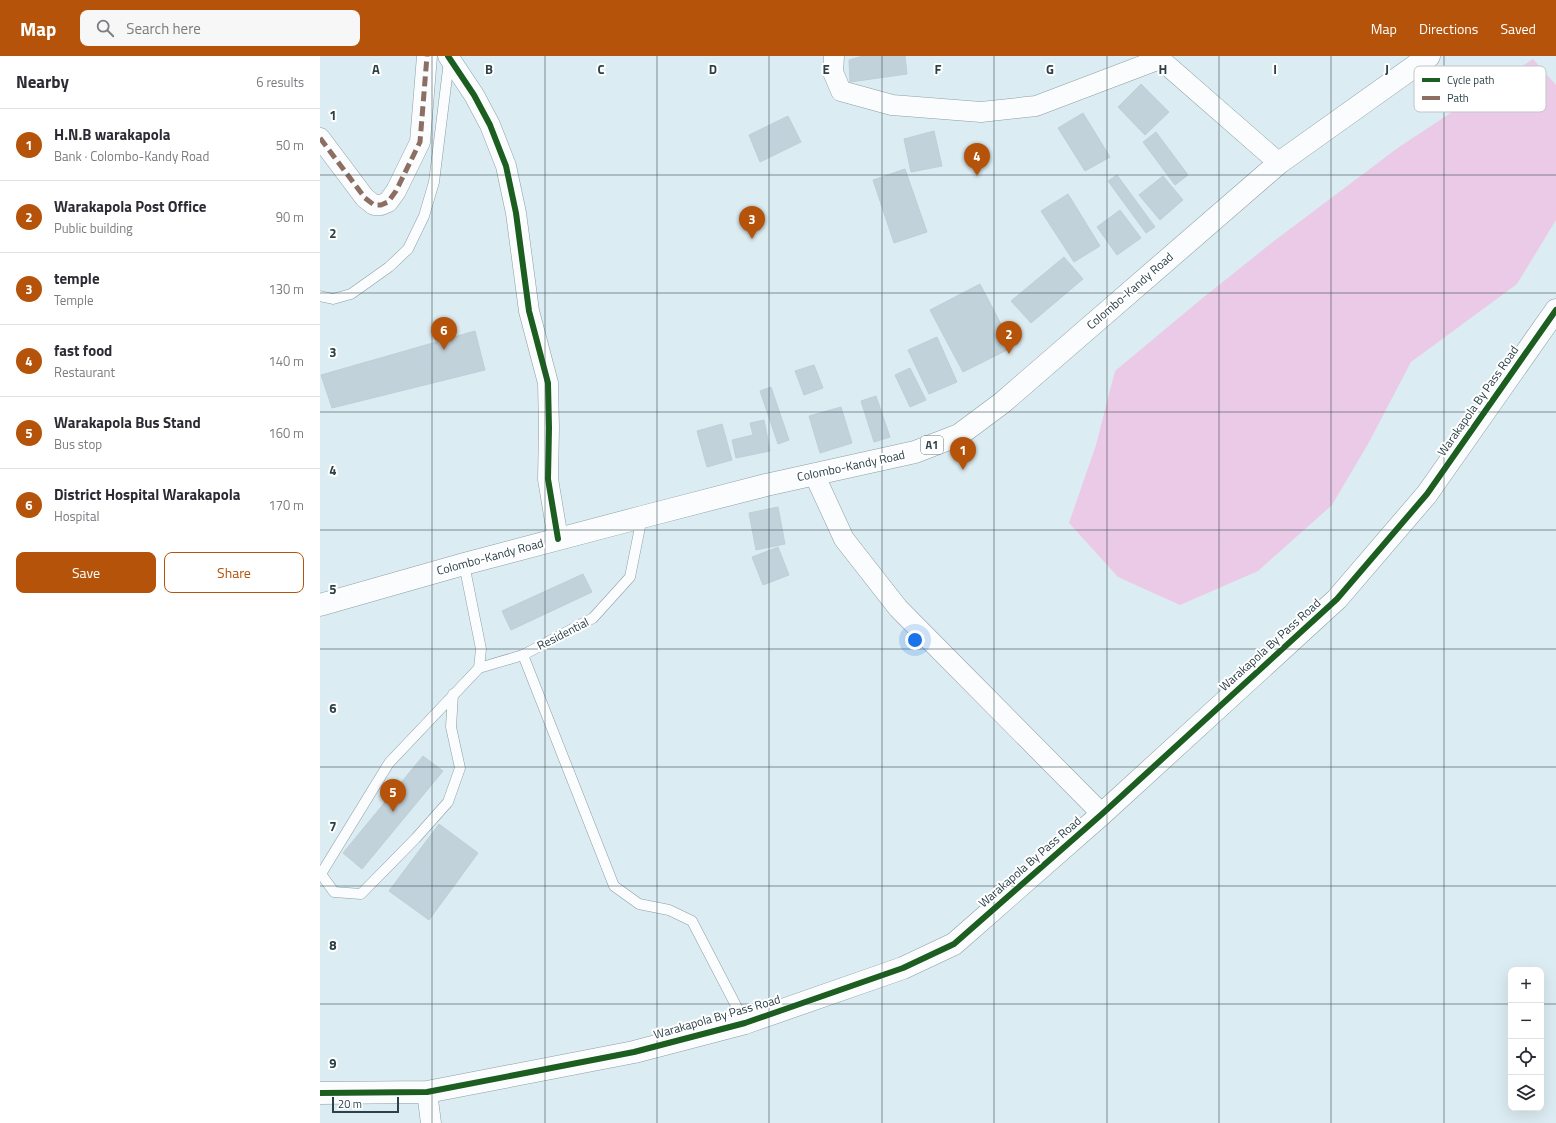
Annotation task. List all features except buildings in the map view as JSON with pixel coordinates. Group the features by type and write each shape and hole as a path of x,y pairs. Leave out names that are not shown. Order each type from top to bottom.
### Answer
{"main road":[{"name":"Colombo-Kandy Road","path":"1415,66 1429,56"},
{"name":"Colombo-Kandy Road","path":"320,606 558,538 814,474 871,463 914,452 959,435 1002,403 1279,163 1414,67"},
{"name":"Warakapola By Pass Road","path":"320,1093 427,1092 634,1052 745,1024 903,968 954,944 1102,814 1337,599 1427,494 1556,310"}],"street":[{"path":"320,138 365,198 374,205 381,205 388,202 396,191 420,142 427,56"},
{"path":"834,56 833,72 841,91 892,105 981,112 1036,106 1159,58 1279,163"},
{"path":"449,57 474,95 490,125 506,166 516,213 529,311 548,383 548,479 558,538"},
{"path":"814,474 844,538 898,608 1102,814"},
{"path":"427,1092 431,1123"}],"lane":[{"path":"320,296 333,299 351,294 389,266 408,249 424,216 434,182 449,57"},
{"name":"Residential","path":"453,694 451,727 460,768 448,802 416,838 361,894 334,892 321,874 389,763 453,694 479,668 523,655 592,618 630,577 642,517"},
{"path":"464,564 481,649 479,668"},
{"path":"523,655 614,886 639,904 669,910 692,921 745,1024"}],"shaded area":[{"path":"1533,59 1539,66 1522,66"},
{"path":"1546,74 1556,85 1556,220 1517,284 1411,362 1368,444 1332,505 1258,571 1180,605 1118,577 1069,523 1096,445 1115,371 1274,241 1399,147 1452,112 1546,112"}],"marked path":[{"path":"320,138 365,198 374,205 381,205 388,202 396,191 420,142 427,56"}],"cycle path":[{"path":"448,56 474,95 490,125 506,166 516,213 529,311 548,383 548,479 558,539"},
{"path":"320,1093 427,1092 634,1052 745,1023 903,968 954,944 1102,814 1337,599 1427,494 1556,310"}],"place":[{"name":"fast food","path":"977,176"},
{"name":"temple","path":"752,239"},
{"name":"District Hospital Warakapola","path":"444,350"},
{"name":"Warakapola Post Office","path":"1009,354"},
{"name":"H.N.B warakapola","path":"963,470"},
{"name":"Warakapola Bus Stand","path":"393,812"}]}
